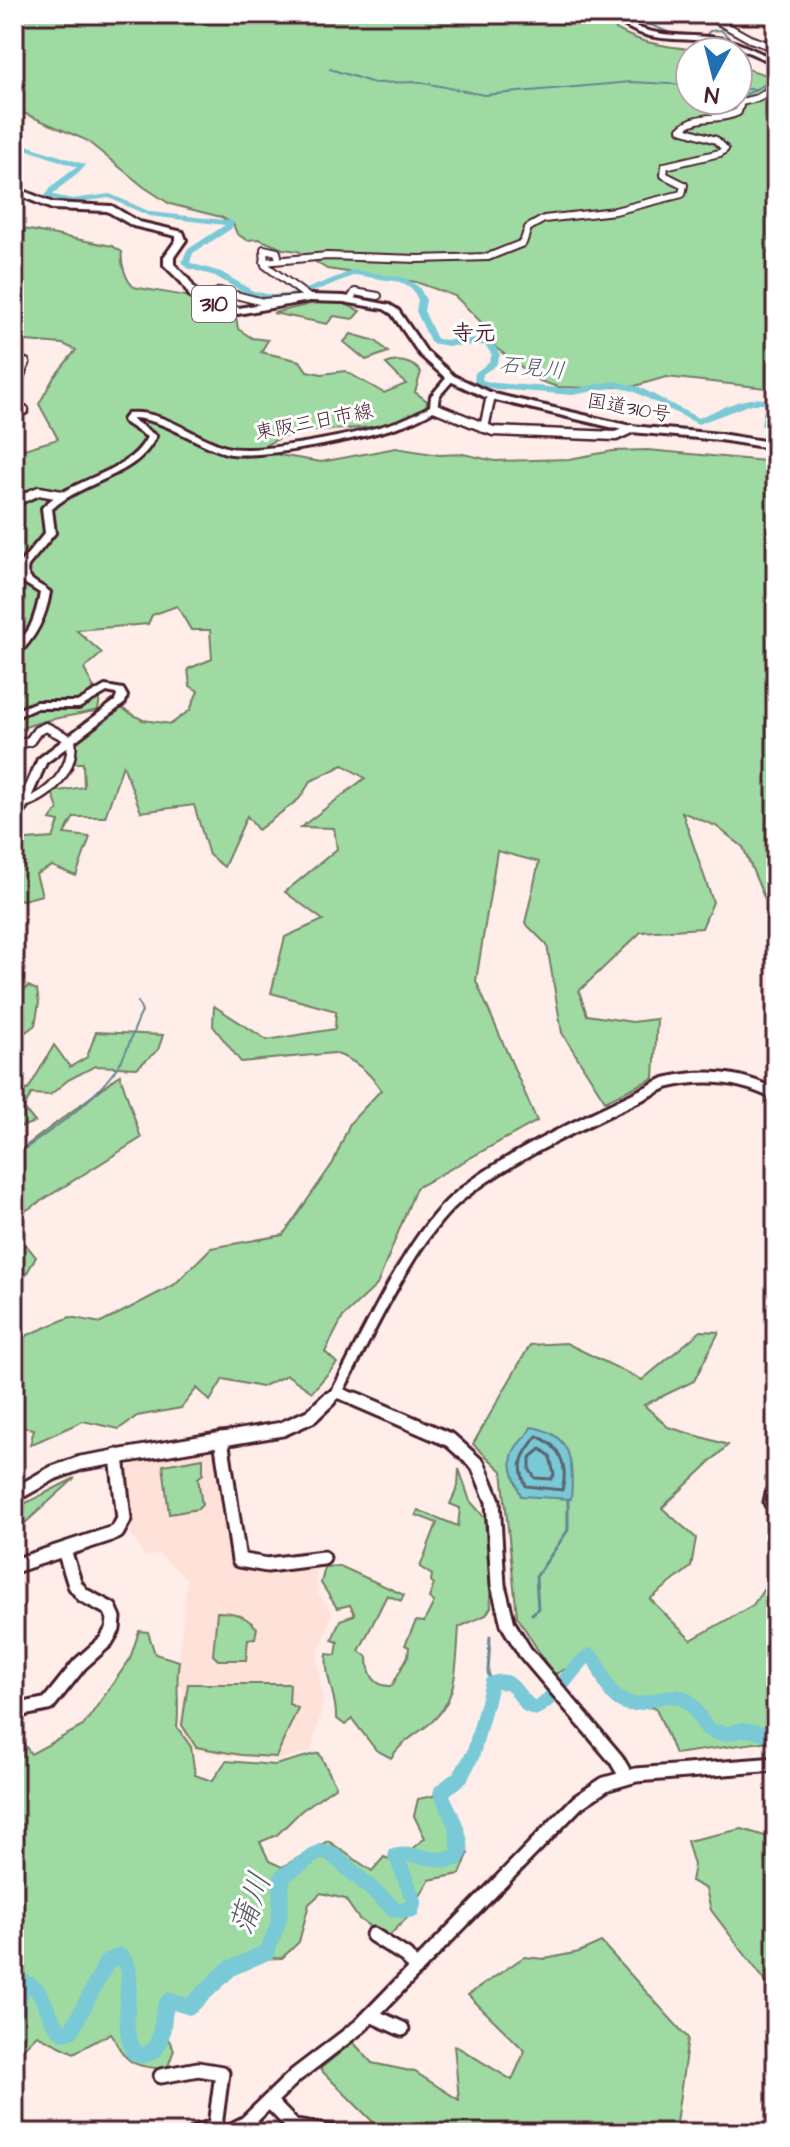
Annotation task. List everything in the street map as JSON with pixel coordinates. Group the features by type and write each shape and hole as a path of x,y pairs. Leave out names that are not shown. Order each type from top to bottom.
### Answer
{"highway":[{"name":"310","path":"14,190 52,206 109,208 136,224 180,234 181,240 168,263 186,282 191,294 234,311"},
{"name":"国道310号","path":"234,311 304,295 350,300 378,296 395,312 423,353 451,378 491,396 631,429 776,446"}],"main road":[{"path":"614,14 620,21 659,37 721,41 776,61"},
{"path":"434,407 435,396 451,378"},
{"name":"東阪三日市線","path":"61,495 107,475 150,443 152,436 127,420 131,415 145,417 223,449 244,453 376,430 415,418 434,407"},
{"path":"14,654 31,634 45,595 43,590 22,577 22,566 50,533 46,511 61,495"},
{"path":"14,715 36,705 79,705 105,689 119,691 120,703 42,761 14,825"}],"street":[{"path":"705,14 750,39 776,48"},
{"path":"264,262 327,256 418,259 488,257 523,243 528,228 544,219 615,211 682,194 684,185 664,175 665,166 725,149 722,142 686,133 682,126 698,118 730,117 738,112 741,102 758,98 776,85"},
{"path":"264,262 264,249 277,252 278,256"},
{"path":"264,262 304,295"},
{"path":"202,299 220,291 263,302 304,295"},
{"path":"234,311 243,299"},
{"path":"14,362 25,363 14,388"},
{"path":"484,428 491,396"},
{"path":"434,407 484,428 502,432 616,436 631,429"},
{"path":"14,409 24,410"},
{"path":"14,502 39,491 61,495"},
{"path":"14,745 30,741 37,731 46,727 71,740 72,757 54,783 29,803 23,803"},
{"path":"14,1495 68,1467 293,1425 313,1414 337,1392 423,1236 446,1209 478,1182 665,1083 697,1076 722,1077 747,1082 776,1095"},
{"path":"337,1392 450,1440 478,1465 493,1501 498,1585 504,1613 517,1642 616,1759 626,1776"},
{"path":"221,1439 239,1560 256,1566 293,1559 323,1558"},
{"path":"14,1575 14,1566 111,1536 121,1528 124,1515 117,1456"},
{"path":"771,1502 776,1482"},
{"path":"14,1711 48,1704 80,1664 106,1641 113,1629 110,1609 83,1595 75,1585 64,1550"},
{"path":"226,2133 246,2123 296,2075 343,2041 371,2015 578,1802 605,1784 626,1776 776,1764"},
{"path":"373,1935 406,1956 416,1969"},
{"path":"371,2015 402,2029"},
{"path":"161,2076 198,2069 222,2073 215,2126 196,2133"},
{"path":"269,2101 294,2127 335,2133"}],"shaded area":[{"path":"212,1448 219,1453 234,1561 247,1570 312,1561 316,1567 317,1593 332,1613 317,1657 323,1703 311,1751 277,1761 194,1751 180,1726 183,1690 177,1683 187,1579 159,1554 144,1556 131,1533 126,1471 134,1464"}],"green space":[{"path":"14,14 598,14 622,33 674,47 674,116 754,116 754,71 776,78 776,389 666,377 635,386 590,388 558,387 540,381 495,347 481,322 455,296 416,282 327,269 298,251 283,249 259,239 247,240 237,234 233,224 221,217 170,204 86,140 14,109"},
{"path":"14,227 112,246 122,252 124,271 134,287 200,299 225,309 236,316 238,329 252,338 268,340 261,352 300,361 307,371 322,374 345,371 384,393 406,384 386,364 405,362 421,372 415,392 427,401 426,407 407,418 387,424 304,432 266,445 279,455 321,462 396,448 439,455 463,454 495,461 569,459 613,451 648,450 776,462 776,926 743,847 716,826 682,812 713,902 702,928 641,932 579,991 587,1015 632,1022 657,1019 654,1078 605,1101 562,1033 547,945 525,923 539,862 497,851 476,981 537,1121 416,1188 377,1285 343,1317 325,1352 337,1363 312,1392 287,1375 261,1387 223,1379 210,1401 197,1388 181,1408 137,1416 119,1429 83,1421 30,1445 34,1429 14,1426 14,1341 70,1317 101,1323 174,1285 211,1248 283,1235 333,1163 350,1123 381,1090 361,1067 334,1053 241,1062 213,1026 214,1006 267,1040 335,1029 336,1011 271,993 285,937 323,920 285,892 337,849 334,828 301,827 365,778 343,765 311,781 299,799 258,830 247,816 224,867 209,855 194,805 141,812 123,765 105,817 74,817 64,834 90,837 76,876 52,866 36,874 42,895 23,900 14,898 14,841 53,838 59,822 50,820 58,809 52,792 84,787 83,763 71,763 76,756 74,741 119,707 143,720 171,724 190,710 198,691 190,686 188,669 212,659 210,630 191,630 177,606 152,615 148,624 76,630 102,653 84,669 94,688 78,704 100,699 98,710 43,721 14,733 14,452 58,439 39,404 54,377 76,350 63,344 14,340"},
{"path":"341,302 360,311 353,319 334,316 327,324 273,313 315,303"},
{"path":"351,334 376,341 388,352 366,360 344,342"},
{"path":"28,986 37,990 39,1003 35,1025 14,1041 14,1003"},
{"path":"96,1032 163,1035 158,1050 137,1068 95,1066 68,1080 50,1095 31,1094 24,1109 35,1122 14,1129 14,1089 28,1090 54,1045 70,1067 87,1057"},
{"path":"120,1075 141,1138 14,1218 14,1155"},
{"path":"14,1230 36,1257 21,1283 14,1287"},
{"path":"701,1331 719,1332 694,1381 644,1405 668,1427 728,1445 662,1508 696,1538 691,1567 650,1599 691,1640 753,1605 776,1571 776,1669 765,1673 776,1721 776,1740 675,1754 656,1708 626,1705 588,1659 553,1675 517,1616 502,1471 473,1444 530,1345 566,1343 642,1380"},
{"path":"203,1458 203,1474 198,1478 202,1505 198,1509 169,1514 163,1465"},
{"path":"459,1469 470,1501 485,1518 491,1607 486,1615 459,1627 454,1681 446,1705 391,1758 376,1750 352,1719 345,1725 336,1718 327,1654 336,1655 338,1642 332,1640 340,1620 355,1615 350,1605 337,1608 321,1583 325,1567 340,1566 404,1595 401,1601 387,1595 359,1651 368,1657 369,1668 376,1681 392,1686 408,1656 409,1647 405,1645 416,1621 424,1622 434,1602 429,1598 434,1584 432,1575 420,1567 437,1523 416,1515 418,1510 458,1526 460,1508 450,1504 458,1486"},
{"path":"75,1478 14,1533 14,1509"},
{"path":"217,1612 239,1615 257,1628 255,1638 248,1639 246,1660 218,1660 213,1655"},
{"path":"139,1631 148,1632 155,1654 179,1661 177,1727 191,1747 195,1775 212,1781 226,1761 275,1765 319,1753 336,1786 301,1811 277,1835 260,1842 269,1861 282,1867 328,1841 372,1871 384,1857 396,1862 425,1838 414,1816 418,1799 447,1793 468,1854 460,1874 429,1880 409,1916 387,1938 359,1919 345,1899 321,1893 309,1904 299,1942 282,1958 252,1959 197,2004 164,2004 163,2029 174,2050 167,2069 132,2062 111,2033 74,2053 37,2035 14,2058 14,1743 23,1743 31,1754 83,1726 130,1659"},
{"path":"188,1684 290,1684 289,1704 298,1708 276,1757 196,1747 182,1725"},
{"path":"742,1829 765,1836 776,1853 776,1995 711,1910 706,1889 691,1881 694,1865 687,1841"},
{"path":"601,1942 688,2038 676,2123 681,2133 376,2133 380,2129 320,2069 353,2042 372,2063 415,2072 459,2100 454,2045 512,2080 525,2051 468,1995 524,1957 545,1959 579,1952"}],"water":[{"path":"531,1427 555,1436 568,1452 572,1473 571,1499 521,1496 511,1460"}],"waterway":[{"path":"634,14 639,20 675,35"},
{"path":"705,36 710,31 721,30 727,36"},
{"path":"754,49 776,58"},
{"path":"330,69 374,83 420,82 484,95 631,82 674,84"},
{"path":"754,89 776,79"},
{"name":"石見川","path":"14,143 81,166 49,196 72,201 110,196 149,214 230,223 190,252 186,262 218,274 251,293 272,297 297,295 354,272 402,280 416,289 422,300 420,311 434,341 449,344 488,343 496,355 493,363 479,373 477,382 573,392 615,384 636,389 698,421 750,401 770,402 765,425 776,428"},
{"path":"14,1157 71,1115 109,1078 123,1057 142,1012 138,1002"},
{"path":"532,1614 538,1609 536,1577 568,1530 568,1499"},
{"path":"490,1637 488,1672 491,1683"},
{"name":"蒲川","path":"14,2021 22,1988 28,1983 41,1994 58,2028 64,2033 71,2031 107,1962 119,1955 129,1971 128,2040 133,2051 140,2056 152,2052 160,2037 169,2000 189,2007 229,1969 267,1952 279,1921 282,1877 320,1851 330,1853 396,1910 412,1910 414,1900 396,1856 408,1854 448,1860 455,1859 460,1852 456,1827 441,1793 461,1776 474,1753 491,1683 508,1682 523,1701 535,1709 553,1696 580,1662 591,1655 609,1688 625,1703 641,1704 674,1696 683,1698 691,1705 710,1731 728,1734 742,1729 776,1736"}],"district":[{"name":"寺元","path":"474,333"}]}
